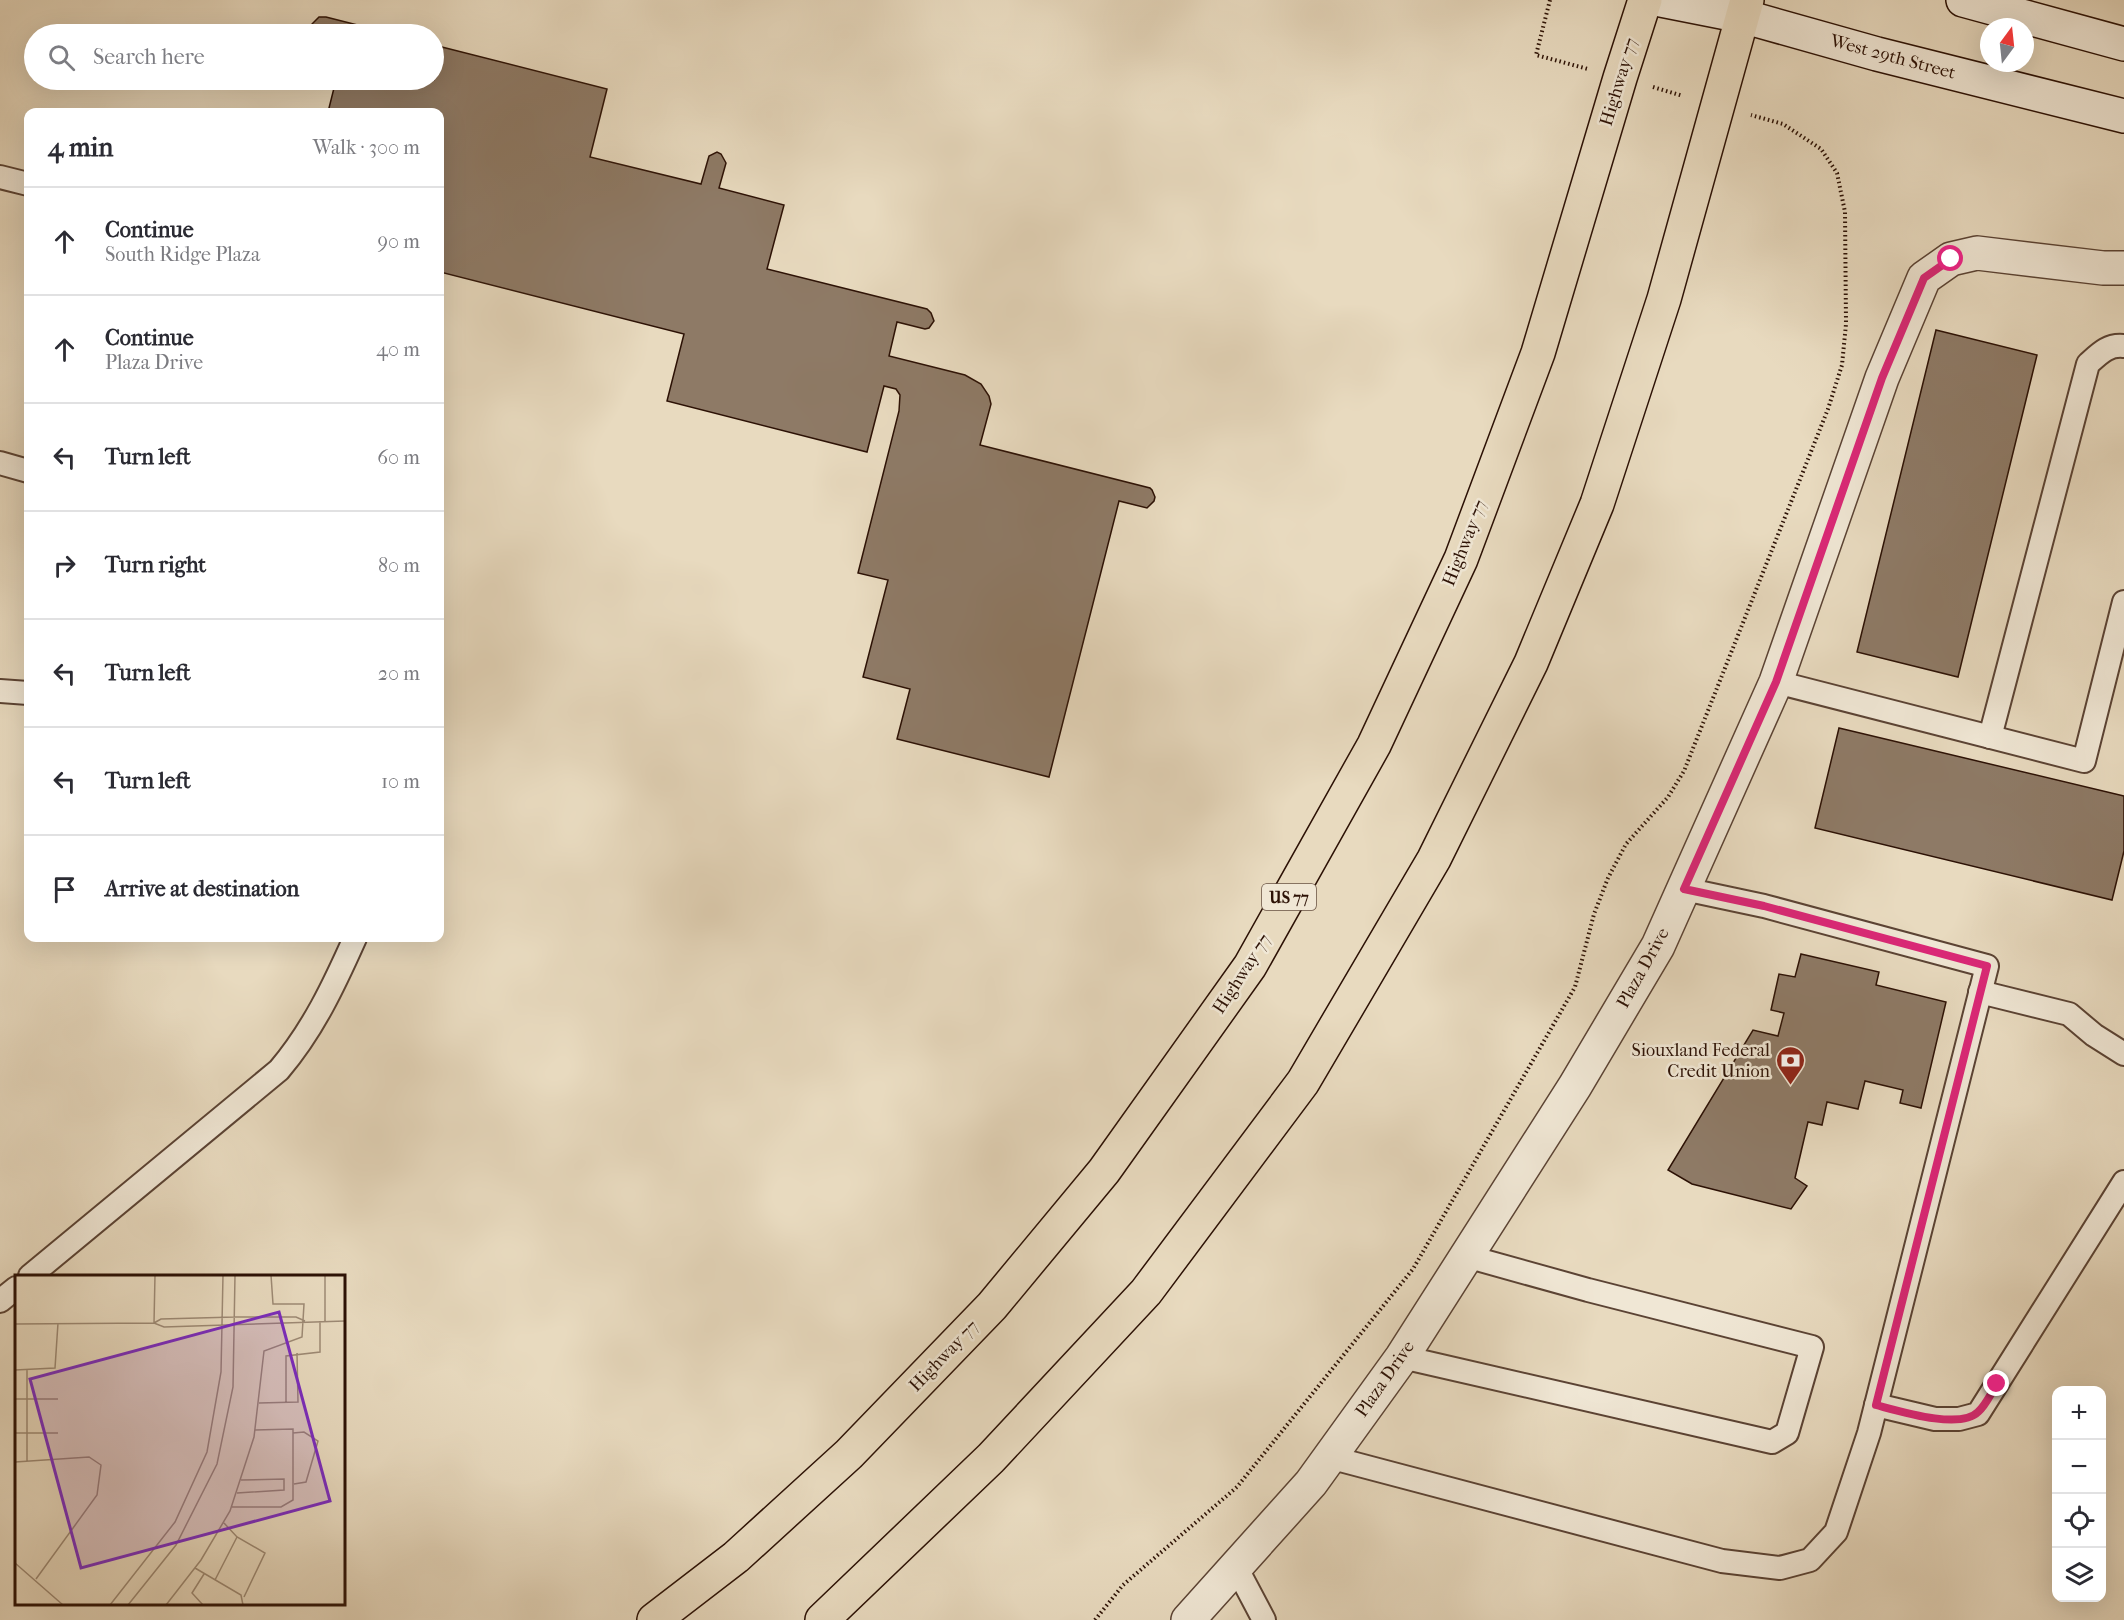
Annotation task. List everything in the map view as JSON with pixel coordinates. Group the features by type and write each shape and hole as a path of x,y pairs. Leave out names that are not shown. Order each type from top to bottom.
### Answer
{"highway":[{"name":"Highway 77","path":"654,1620 736,1557 849,1454 992,1306 1104,1171 1250,966 1374,745 1461,559 1538,353 1620,78 1646,0"},
{"path":"822,1620 991,1458 1146,1292 1303,1082 1405,910 1434,859 1531,663 1597,504 1664,299 1745,8"}],"street":[{"name":"West 29th Street","path":"1661,0 1745,8 1877,54 2124,116"},
{"path":"1963,0 2124,44"},
{"name":"Plaza Drive","path":"1188,1620 1311,1483 1402,1357 1575,1086 1658,945 1776,682 1882,378 1924,278 1951,259 1977,253 2103,268 2124,268"}],"lane":[{"path":"0,177 24,183"},
{"path":"1990,737 2088,364 2104,349 2124,346"},
{"path":"0,464 24,470"},
{"path":"1776,682 2084,761 2124,602"},
{"path":"0,691 24,693"},
{"path":"1329,1457 1722,1561 1780,1568 1810,1560 1836,1532 1869,1433 1987,966 1764,906 1684,889"},
{"path":"31,1275 279,1070 298,1048 326,1001 353,942"},
{"path":"1980,992 2069,1014 2094,1035 2124,1054"},
{"path":"1876,1405 1935,1419 1959,1419 1978,1414 2124,1182"},
{"path":"1402,1357 1772,1442 1787,1433 1812,1347 1588,1290 1466,1256"},
{"path":"0,1301 15,1289"},
{"path":"1236,1566 1264,1620"}],"path":[{"path":"1095,1620 1123,1585 1237,1486 1413,1269 1575,987 1594,914 1608,878 1626,844 1668,797 1684,771 1828,409 1842,365 1846,324 1845,212 1838,173 1821,149 1783,124 1536,55 1550,0"}],"building":[{"path":"319,17 326,17 354,24 312,24"},
{"path":"444,48 607,89 590,157 701,184 709,156 717,152 721,154 726,163 719,188 784,205 767,269 927,309 934,321 929,328 897,322 889,356 965,375 981,384 991,404 980,445 1150,488 1155,497 1147,508 1119,501 1049,777 897,739 910,689 863,677 888,580 858,573 899,411 900,395 896,389 884,386 867,452 667,401 684,334 444,273 444,108 329,108 334,90 444,90"},
{"path":"1936,330 2037,355 1958,677 1857,652"},
{"path":"1839,728 2124,796 2124,851 2112,900 1815,828"},
{"name":"Siouxland Federal Credit Union","path":"1801,954 1879,972 1876,985 1946,1002 1921,1108 1900,1103 1903,1090 1865,1081 1858,1109 1827,1102 1822,1125 1808,1122 1795,1178 1807,1186 1791,1209 1692,1184 1668,1170 1753,1030 1778,1036 1784,1013 1771,1010 1779,974 1795,977"}],"place":[{"name":"Siouxland Federal Credit Union","path":"1791,1086"}],"route":[{"path":"1951,259 1924,278 1882,378 1776,682 1684,889 1764,906 1987,966 1876,1405 1935,1419 1959,1419 1978,1414 1997,1384"}]}
